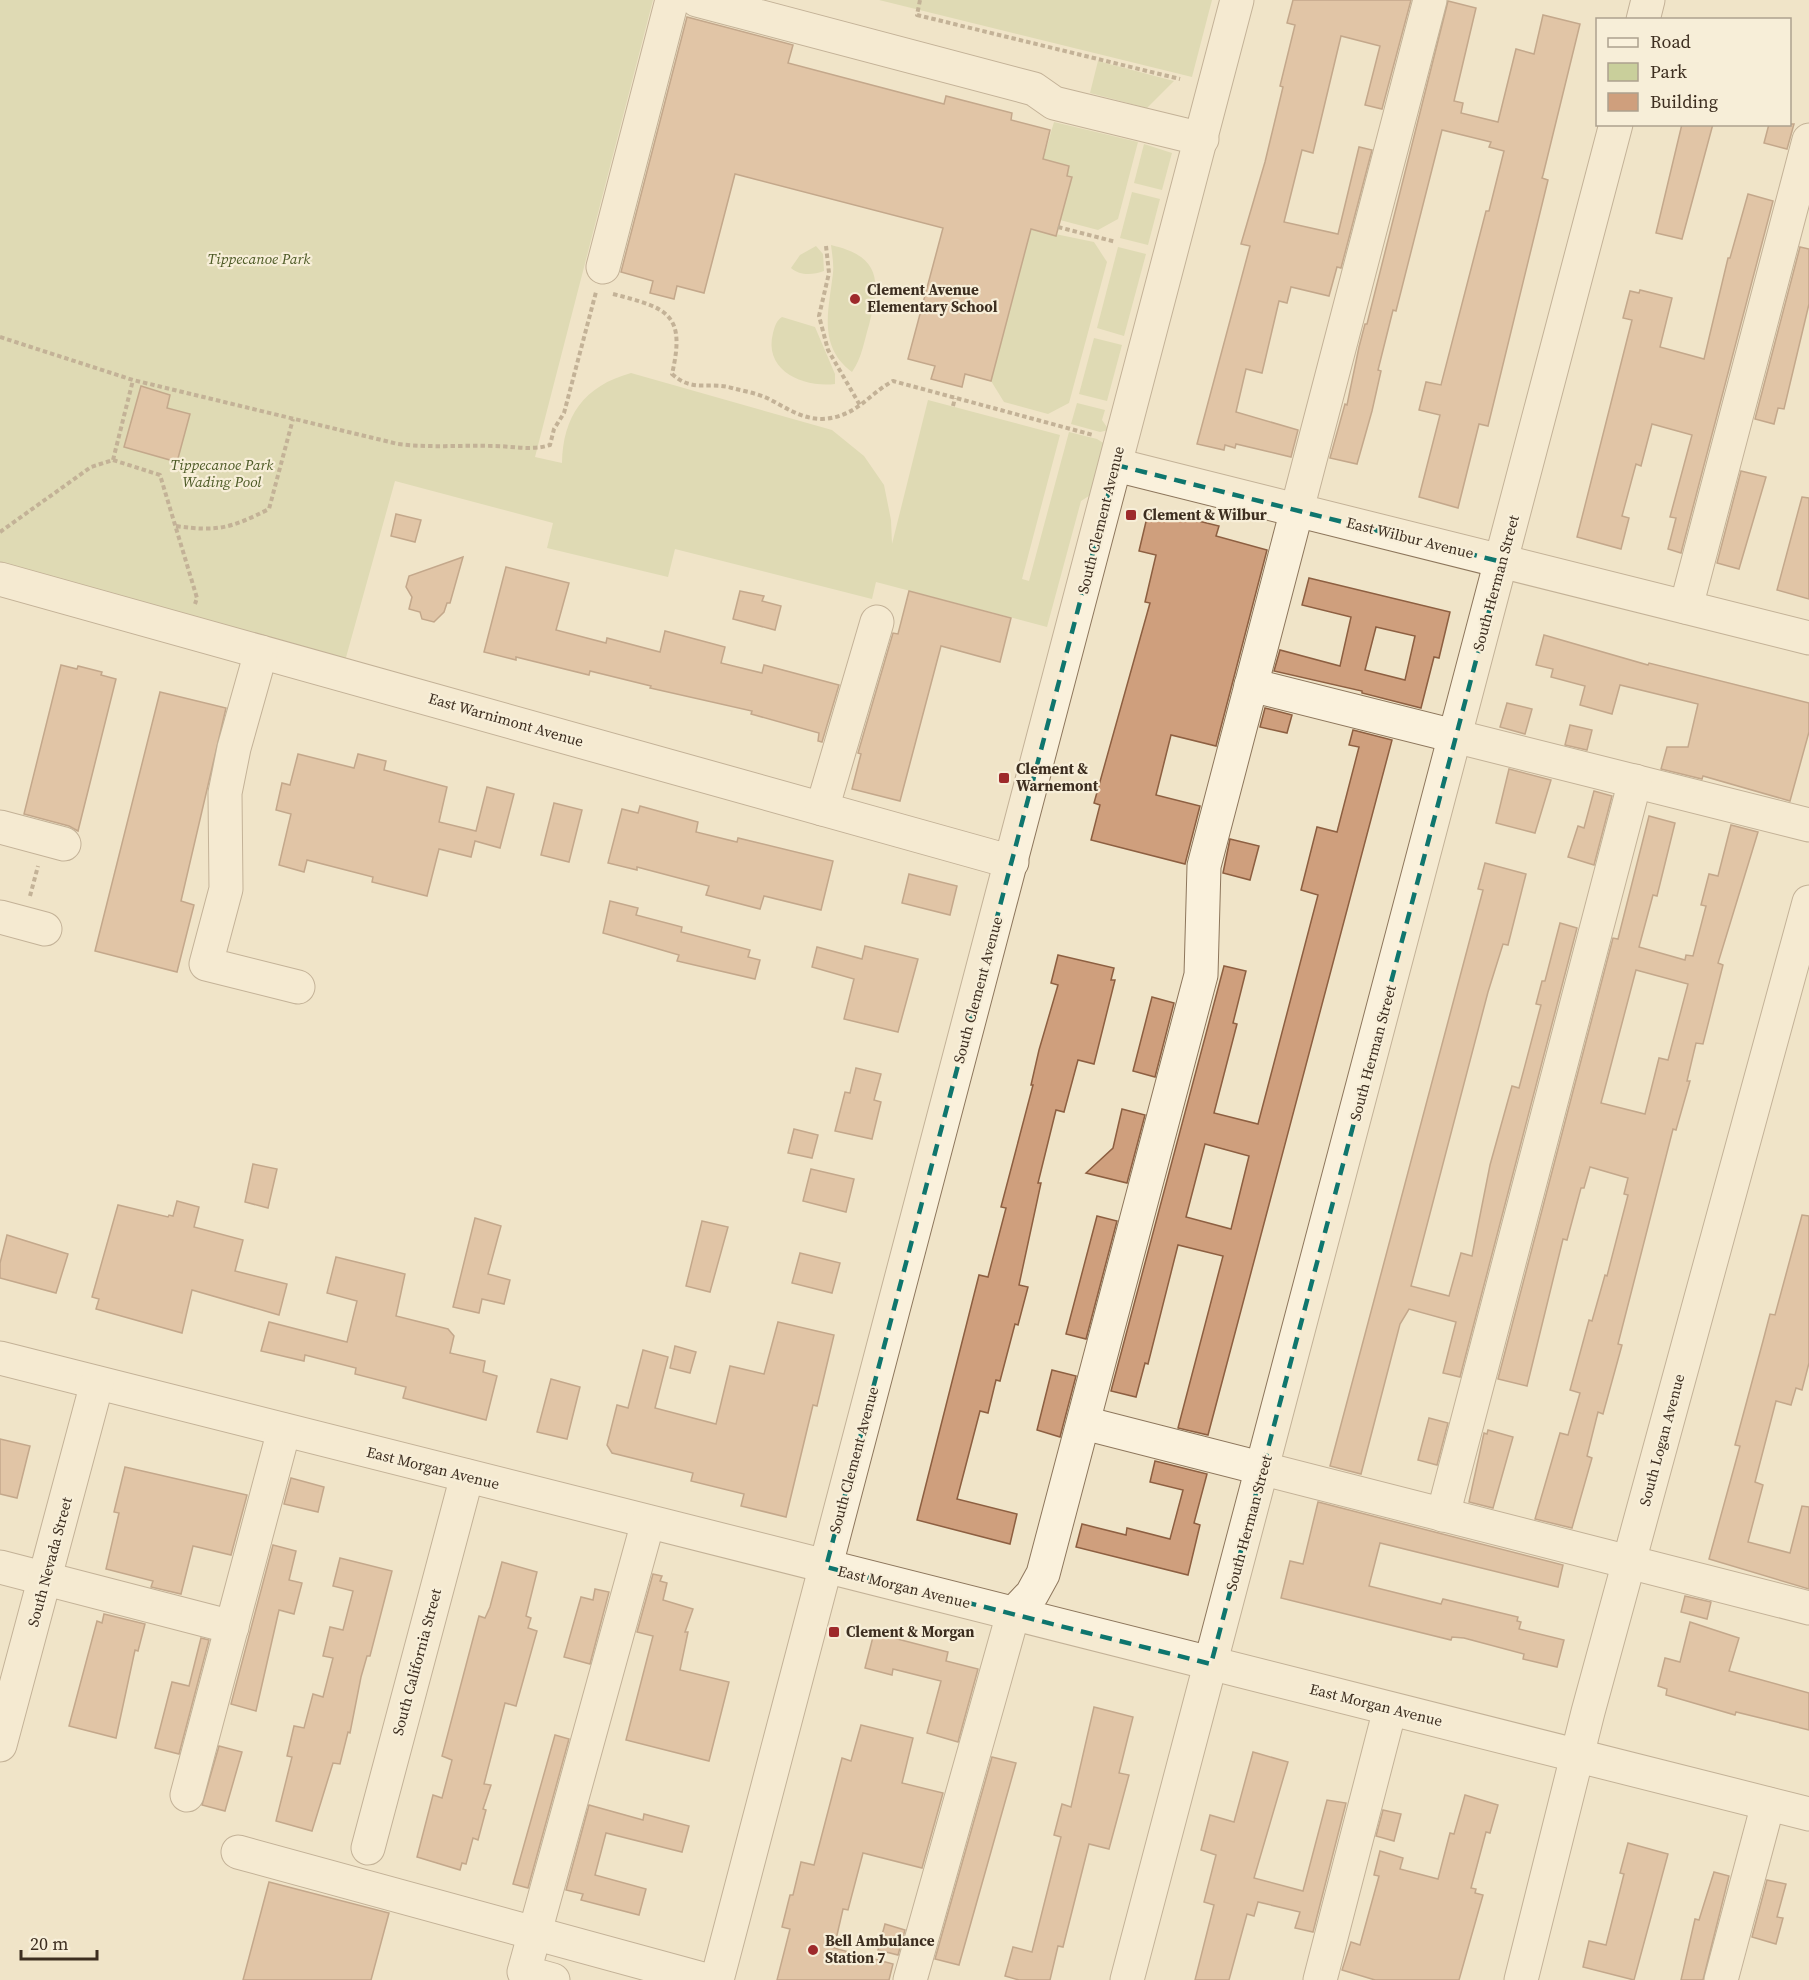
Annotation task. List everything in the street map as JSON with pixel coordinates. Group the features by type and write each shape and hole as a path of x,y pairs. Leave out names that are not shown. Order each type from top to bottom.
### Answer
{"street":[{"path":"603,267 672,0"},
{"path":"698,0 1034,89 1054,102 1202,139"},
{"name":"South Clement Avenue","path":"717,1980 1012,862 1110,451 1202,139 1237,0"},
{"path":"910,1980 1013,1614 1032,1594 1043,1574 1201,975 1204,866 1299,510 1430,0"},
{"path":"1644,18 1648,0"},
{"name":"South Herman Street","path":"1127,1980 1264,1469 1615,126"},
{"path":"1686,607 1809,140"},
{"name":"East Wilbur Avenue","path":"1110,451 1299,510 1809,638"},
{"name":"East Warnimont Avenue","path":"0,579 1012,862"},
{"path":"822,809 877,622"},
{"path":"261,652 234,748 225,793 226,889 206,964 298,987"},
{"path":"1251,686 1809,825"},
{"path":"1443,1515 1635,781"},
{"path":"0,827 55,842"},
{"name":"South Logan Avenue","path":"1521,1980 1577,1756 1809,902"},
{"name":"East Morgan Avenue","path":"0,1358 1809,1814"},
{"name":"South Nevada Street","path":"1,1743 97,1383"},
{"path":"1083,1423 1809,1608"},
{"path":"187,1795 284,1430"},
{"name":"South California Street","path":"368,1848 467,1476"},
{"path":"553,1980 524,1972 648,1522"},
{"path":"0,1567 232,1627"},
{"path":"1320,1980 1390,1709"},
{"path":"1721,1980 1768,1804"},
{"path":"238,1852 706,1980"}],"path":[{"path":"920,0 917,15 1180,79"},
{"path":"1058,227 1116,242"},
{"path":"826,246 830,273 819,316 828,350 861,407"},
{"path":"0,337 133,380 398,444 430,448 492,446 536,449 550,445 554,429 564,413 596,290 650,303 663,311 676,328 678,346 672,374 682,383 704,387 724,386 765,397 794,414 821,419 861,407 880,388 893,381 955,398 1110,451"},
{"path":"113,460 133,380"},
{"path":"953,406 955,398"},
{"path":"176,526 208,531 227,527 269,509 293,419"},
{"path":"0,532 91,467 113,460 160,475 197,598 194,608"},
{"path":"22,923 55,842"}],"highlighted area":[{"path":"1116,465 1502,562 1211,1664 826,1567"}],"green space":[{"name":"Tippecanoe Park","path":"0,0 653,0 535,457 562,463 567,431 579,405 601,386 631,373 832,430 864,456 884,485 891,520 892,544 928,400 1060,435 1022,579 1029,581 1069,432 1097,439 1105,444 1092,494 1081,501 1047,627 876,582 872,599 675,549 668,577 547,548 553,523 395,481 345,661 0,564"},
{"path":"879,0 1212,0 1192,77"},
{"path":"1098,61 1174,81 1147,108 1090,93"},
{"path":"1054,122 1138,142 1118,219 1098,230 1060,220 1071,177 1067,176 1069,166 1062,164 1061,168 1042,163"},
{"path":"1144,144 1172,153 1162,190 1134,183"},
{"path":"1132,192 1160,199 1148,245 1120,238"},
{"path":"1031,229 1094,242 1107,262 1069,403 1048,414 1004,402 991,381"},
{"path":"831,245 860,256 873,273 875,284 869,325 852,372 841,362 830,339 828,313 833,270"},
{"path":"816,246 823,254 824,271 807,274 791,268 800,255"},
{"path":"1118,247 1146,254 1124,336 1097,328"},
{"path":"782,317 815,327 835,374 835,384 823,385 799,380 780,367 774,358 772,346 775,326"},
{"path":"1094,338 1122,345 1107,401 1079,394"},
{"path":"1077,403 1105,410 1102,420 1109,430 1100,432 1071,424"}],"building":[{"path":"1293,0 1411,0 1382,109 1365,105 1380,46 1341,36 1313,153 1302,150 1284,222 1338,234 1359,147 1372,150 1341,268 1337,267 1329,296 1291,287 1287,303 1279,301 1262,373 1246,369 1236,412 1298,430 1291,457 1236,444 1235,448 1225,445 1224,450 1197,444 1250,246 1241,244 1265,162 1283,87 1280,86 1295,25 1287,23"},
{"path":"1448,1 1476,8 1454,101 1463,103 1461,113 1498,122 1516,49 1534,54 1543,15 1580,24 1542,178 1548,180 1488,426 1479,424 1458,508 1419,497 1440,415 1419,410 1426,382 1441,385 1486,211 1489,211 1504,151 1489,147 1491,142 1442,130 1396,311 1393,310 1378,370 1381,371 1372,411 1357,464 1330,458 1345,404 1347,405 1359,347 1365,324 1367,324"},
{"path":"687,17 793,45 788,63 944,104 946,96 1012,113 1011,120 1050,130 1043,159 1069,166 1067,176 1072,177 1056,236 1031,229 991,381 965,374 962,387 931,379 935,366 908,359 943,228 735,174 704,293 677,286 674,299 650,293 653,281 621,272"},
{"path":"1794,124 1787,149 1764,143 1768,126"},
{"path":"1682,126 1712,126 1682,239 1656,233"},
{"path":"1748,194 1773,201 1681,553 1668,549 1676,518 1670,517 1692,435 1652,424 1641,466 1636,464 1622,516 1629,518 1621,549 1577,537 1632,320 1623,318 1630,291 1639,293 1640,290 1672,298 1660,347 1704,359 1728,258 1730,258"},
{"path":"1800,247 1809,249 1809,304 1784,409 1778,408 1774,424 1755,419"},
{"path":"141,386 170,395 167,408 190,414 177,462 124,447"},
{"path":"1741,471 1766,477 1739,569 1717,563"},
{"path":"1802,497 1809,498 1809,599 1777,590"},
{"path":"1149,509 1219,526 1216,536 1267,550 1216,746 1171,735 1156,795 1200,806 1185,864 1091,840 1100,805 1094,803 1150,603 1145,602 1156,555 1139,551"},
{"path":"396,514 421,520 415,542 391,536"},
{"path":"463,557 450,603 447,603 444,612 434,622 422,619 420,612 409,609 412,597 406,587 409,576"},
{"path":"506,567 569,583 556,630 606,643 607,638 660,652 665,631 725,647 721,663 762,673 764,665 839,685 822,742 818,741 819,733 751,714 752,711 650,688 651,686 590,671 589,675 516,657 516,660 484,652"},
{"path":"1309,578 1450,612 1439,658 1434,657 1421,708 1362,693 1362,691 1274,671 1280,650 1340,666 1351,617 1302,605","holes":["1376,627 1415,636 1405,680 1365,670"]},
{"path":"740,591 764,596 762,601 781,606 775,630 733,619"},
{"path":"909,591 1011,618 1000,662 941,646 900,801 852,789 861,754 858,753 893,633 898,634"},
{"path":"1544,635 1648,665 1649,663 1809,703 1809,732 1790,801 1703,776 1702,779 1661,769 1667,747 1688,747 1698,704 1620,685 1612,714 1580,705 1585,686 1551,677 1553,669 1536,665"},
{"path":"61,665 77,669 78,666 102,672 101,675 116,679 78,831 69,826 24,814"},
{"path":"160,692 226,708 181,901 194,905 177,972 95,951"},
{"path":"1507,703 1532,709 1525,734 1500,727"},
{"path":"1265,708 1292,715 1287,733 1260,727"},
{"path":"1570,725 1592,730 1587,750 1565,745"},
{"path":"1353,730 1392,740 1208,1435 1178,1428 1223,1256 1178,1245 1148,1364 1145,1363 1136,1397 1111,1391 1224,966 1246,971 1233,1023 1237,1024 1214,1113 1258,1124 1318,895 1301,890 1317,827 1337,832 1359,747 1349,745","holes":["1205,1144 1249,1156 1231,1229 1186,1217"]},
{"path":"298,754 354,768 358,754 386,761 384,770 447,787 439,822 476,831 487,787 514,794 500,848 475,841 471,857 439,849 427,896 372,882 373,877 307,860 304,872 279,865 291,814 276,810 282,783 290,785"},
{"path":"1509,769 1551,780 1535,833 1496,823"},
{"path":"1594,791 1612,796 1594,865 1568,857 1578,826 1584,828"},
{"path":"554,803 582,810 569,862 541,855"},
{"path":"640,806 698,822 696,832 737,842 738,838 833,861 821,910 764,896 760,909 706,895 709,886 637,867 637,870 608,863 622,809 638,813"},
{"path":"1649,816 1675,823 1657,896 1653,895 1639,947 1685,960 1686,955 1693,956 1706,906 1701,905 1709,874 1718,876 1731,825 1758,832 1718,963 1723,965 1703,1044 1696,1043 1687,1081 1690,1081 1676,1130 1673,1129 1618,1344 1622,1345 1603,1414 1598,1412 1587,1456 1592,1458 1572,1528 1535,1519 1560,1433 1568,1435 1580,1393 1570,1390 1589,1320 1592,1321 1605,1275 1607,1276 1628,1195 1624,1194 1628,1178 1590,1167 1584,1188 1581,1188 1567,1240 1563,1239 1527,1386 1498,1379 1613,938 1618,939","holes":["1636,970 1688,984 1668,1060 1659,1058 1645,1114 1601,1103"]},
{"path":"1230,839 1259,846 1250,880 1223,873"},
{"path":"1485,863 1526,874 1508,945 1503,944 1488,992 1411,1286 1449,1296 1461,1253 1472,1256 1490,1165 1512,1086 1519,1088 1541,1005 1536,1004 1542,981 1545,981 1560,923 1577,928 1460,1377 1443,1373 1456,1322 1409,1309 1400,1324 1361,1474 1330,1466 1483,890 1478,889"},
{"path":"909,874 957,886 950,915 902,903"},
{"path":"610,901 638,908 636,915 682,927 681,932 750,950 748,957 760,960 755,979 677,961 679,955 603,933"},
{"path":"865,946 918,959 898,1032 844,1019 854,979 812,967 817,947 862,959"},
{"path":"1058,955 1114,968 1111,980 1115,980 1094,1064 1078,1060 1064,1112 1056,1110 1038,1183 1041,1183 1019,1285 1028,1287 1018,1325 1015,1324 1000,1381 996,1380 988,1413 980,1411 957,1499 1017,1514 1010,1544 917,1520 979,1275 988,1277 1006,1208 1001,1207 1033,1085 1031,1085 1039,1050 1058,985 1051,983"},
{"path":"1152,997 1174,1003 1155,1077 1133,1071"},
{"path":"856,1068 881,1074 874,1100 881,1102 872,1139 835,1131 845,1092 850,1093"},
{"path":"1122,1109 1145,1115 1127,1183 1086,1173 1113,1148"},
{"path":"794,1129 818,1135 812,1158 788,1153"},
{"path":"253,1164 277,1169 268,1208 245,1202"},
{"path":"811,1169 854,1179 846,1212 803,1201"},
{"path":"177,1201 199,1207 194,1227 243,1240 235,1271 287,1284 279,1315 192,1290 182,1333 96,1309 99,1299 92,1297 118,1205 168,1217 173,1216"},
{"path":"1802,1215 1809,1216 1809,1363 1802,1390 1796,1388 1791,1405 1776,1401 1755,1482 1763,1485 1748,1542 1790,1553 1802,1506 1809,1507 1809,1589 1709,1559 1740,1446 1735,1445 1770,1314 1775,1315"},
{"path":"1097,1216 1117,1221 1086,1339 1066,1334"},
{"path":"475,1218 501,1226 488,1274 510,1280 504,1304 482,1299 479,1313 453,1307"},
{"path":"702,1221 728,1227 710,1292 686,1286"},
{"path":"7,1235 68,1254 56,1293 0,1278 0,1263"},
{"path":"800,1253 840,1263 832,1293 792,1283"},
{"path":"336,1257 405,1274 396,1316 448,1329 454,1336 450,1353 485,1361 483,1372 497,1376 486,1420 403,1398 406,1387 355,1374 356,1368 305,1355 304,1361 261,1351 269,1322 347,1342 357,1301 327,1293"},
{"path":"778,1322 834,1335 817,1406 813,1405 786,1517 741,1506 744,1494 691,1481 693,1473 612,1453 607,1445 617,1405 628,1408 643,1350 668,1357 655,1408 716,1424 730,1366 764,1374"},
{"path":"675,1346 696,1352 690,1373 670,1368"},
{"path":"1052,1370 1076,1376 1060,1437 1037,1430"},
{"path":"551,1379 580,1387 567,1439 537,1432"},
{"path":"1429,1418 1448,1423 1437,1465 1418,1460"},
{"path":"1488,1430 1513,1437 1493,1508 1469,1502 1484,1433 1487,1434"},
{"path":"0,1439 30,1446 17,1498 0,1494"},
{"path":"1155,1461 1207,1474 1194,1523 1200,1525 1188,1575 1076,1547 1082,1524 1126,1535 1127,1528 1170,1539 1183,1490 1150,1482"},
{"path":"125,1467 247,1495 231,1555 193,1546 181,1594 151,1587 153,1581 106,1569 119,1513 114,1512"},
{"path":"291,1478 324,1487 318,1512 284,1504"},
{"path":"1318,1502 1563,1565 1558,1587 1380,1543 1369,1586 1441,1604 1443,1599 1518,1617 1517,1621 1521,1622 1519,1629 1564,1640 1557,1667 1523,1659 1524,1654 1464,1638 1452,1637 1451,1640 1281,1598 1290,1561 1303,1564"},
{"path":"273,1545 296,1551 289,1580 302,1583 294,1614 279,1610 256,1711 231,1704"},
{"path":"340,1558 392,1571 370,1656 367,1656 361,1677 350,1733 348,1732 340,1764 333,1763 312,1831 276,1821 292,1757 287,1756 294,1726 304,1728 313,1694 323,1697 333,1658 323,1656 330,1627 343,1630 353,1591 333,1586"},
{"path":"502,1562 537,1572 526,1616 531,1618 528,1628 537,1631 516,1706 505,1703 484,1784 491,1785 483,1809 486,1810 478,1840 473,1838 466,1864 462,1863 460,1870 417,1857 433,1795 442,1798 452,1760 442,1756 479,1616 485,1618 490,1607"},
{"path":"653,1574 662,1576 660,1581 667,1583 663,1600 693,1609 685,1632 688,1632 680,1670 729,1682 709,1761 626,1740 653,1636 637,1632"},
{"path":"595,1589 609,1592 590,1664 564,1657 581,1597 593,1600"},
{"path":"1685,1596 1711,1602 1707,1619 1681,1612"},
{"path":"104,1614 145,1624 138,1651 135,1650 116,1738 69,1726 97,1621 102,1623"},
{"path":"1690,1622 1739,1638 1729,1671 1809,1693 1809,1730 1736,1712 1735,1715 1666,1695 1667,1689 1658,1686 1665,1658 1680,1662"},
{"path":"874,1633 948,1652 946,1661 978,1669 958,1742 927,1733 941,1681 893,1669 892,1675 865,1668"},
{"path":"201,1638 209,1640 179,1754 155,1748 172,1682 189,1686"},
{"path":"1094,1707 1133,1717 1119,1773 1129,1775 1109,1849 1089,1844 1063,1947 1058,1946 1050,1980 1019,1980 1005,1976 1013,1947 1032,1952 1061,1837 1054,1835 1062,1804 1071,1807"},
{"path":"861,1725 913,1738 902,1783 943,1793 922,1868 863,1853 848,1910 843,1909 834,1948 893,1964 889,1980 777,1980 790,1929 782,1927 790,1895 793,1895 801,1862 814,1865 842,1758 851,1761"},
{"path":"555,1735 569,1739 528,1888 513,1884"},
{"path":"219,1746 242,1752 225,1811 202,1805"},
{"path":"1253,1752 1288,1762 1254,1878 1303,1891 1327,1800 1346,1803 1313,1932 1295,1928 1300,1912 1258,1902 1254,1916 1247,1914 1229,1980 1195,1980 1214,1905 1204,1902 1216,1855 1201,1850 1210,1815 1234,1822"},
{"path":"992,1757 1016,1763 959,1965 935,1959"},
{"path":"1465,1795 1498,1805 1490,1833 1486,1832 1471,1888 1476,1889 1475,1893 1483,1895 1459,1980 1375,1980 1342,1970 1351,1942 1360,1945 1379,1876 1374,1875 1380,1851 1403,1858 1400,1869 1438,1879 1450,1833 1454,1834"},
{"path":"589,1805 643,1820 644,1814 689,1826 682,1852 606,1833 595,1875 646,1889 639,1915 581,1900 583,1894 566,1890"},
{"path":"1383,1810 1401,1814 1394,1841 1376,1836"},
{"path":"1628,1843 1668,1854 1634,1980 1583,1967 1589,1941 1606,1945 1624,1874 1620,1873"},
{"path":"1714,1872 1729,1876 1703,1980 1681,1980 1695,1919 1699,1920"},
{"path":"1767,1880 1786,1884 1777,1917 1783,1918 1776,1944 1752,1937"},
{"path":"269,1882 389,1913 371,1980 243,1980"},
{"path":"885,1924 905,1930 898,1955 878,1950"}],"place":[{"name":"Clement Avenue Elementary School","path":"855,299"},
{"name":"Clement & Wilbur","path":"1131,515"},
{"name":"Clement & Warnemont","path":"1004,778"},
{"name":"Clement & Morgan","path":"834,1632"},
{"name":"Bell Ambulance Station 7","path":"813,1950"}],"park label":[{"name":"Tippecanoe Park Wading Pool","path":"222,474"}]}
